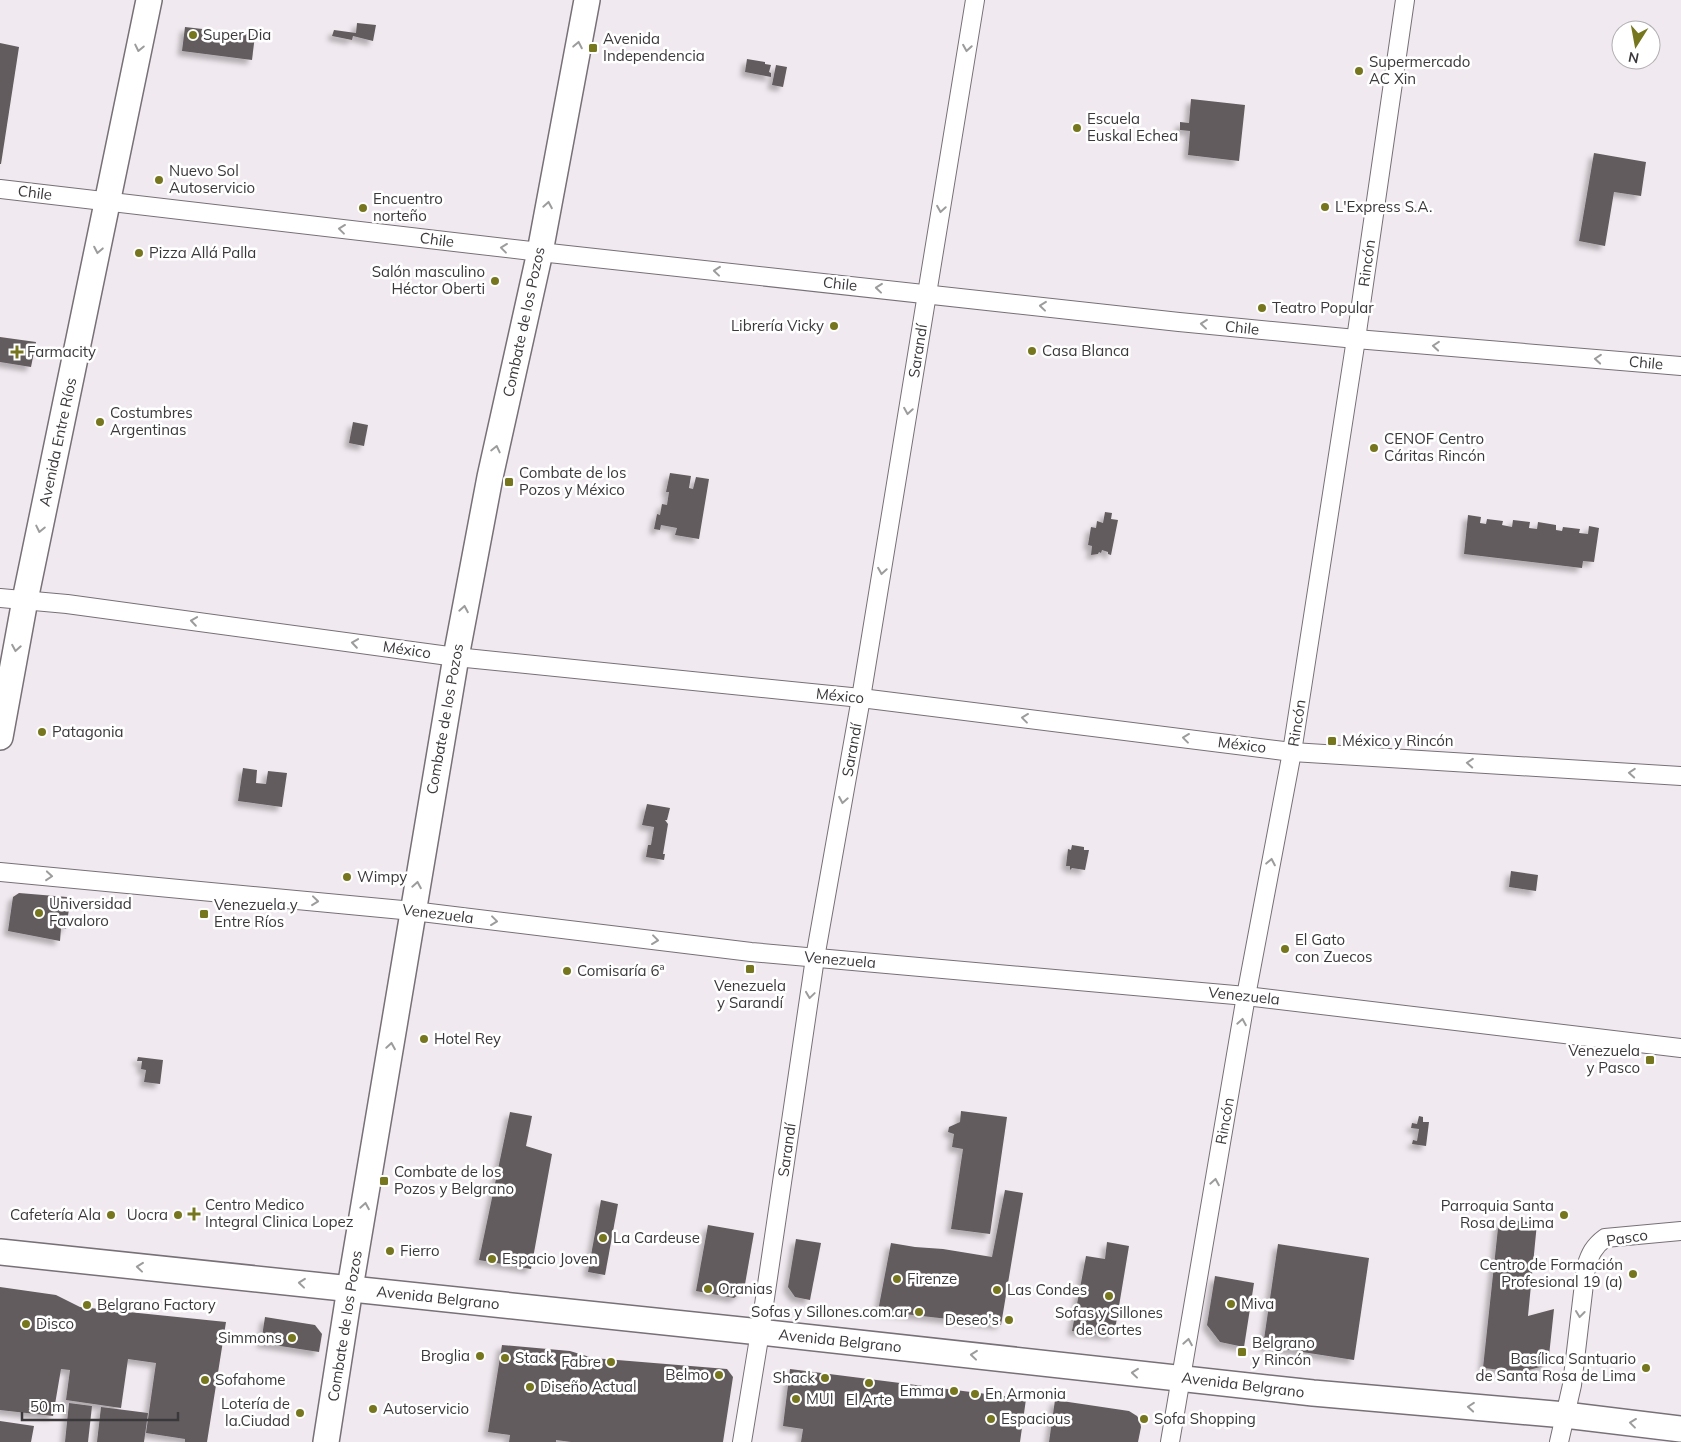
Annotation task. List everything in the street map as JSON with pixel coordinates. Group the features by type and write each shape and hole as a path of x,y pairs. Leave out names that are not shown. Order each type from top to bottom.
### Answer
{"main road":[{"name":"Avenida Entre Ríos","path":"0,737 25,600 149,0"},
{"name":"Combate de los Pozos","path":"326,1442 456,657 490,477 540,252 587,0"},
{"name":"Avenida Belgrano","path":"0,1252 760,1332 1313,1393 1565,1415 1681,1429"}],"street":[{"name":"Sarandí","path":"742,1442 815,958 861,698 975,0"},
{"name":"Rincón","path":"1170,1442 1246,996 1292,752 1356,339 1405,0"},
{"name":"Chile","path":"0,189 540,252 1169,321 1356,339 1681,366"},
{"name":"México","path":"0,598 77,605 456,657 861,698 1292,752 1681,776"},
{"name":"Venezuela","path":"0,872 413,911 815,958 1246,996 1681,1048"},
{"name":"Pasco","path":"1559,1442 1572,1385 1586,1267 1590,1252 1605,1238 1681,1231"}],"building":[{"path":"357,23 376,25 373,41 353,36 352,40 332,36 334,30 356,33"},
{"path":"185,27 255,35 252,60 182,51"},
{"path":"0,43 19,47 1,164 0,164"},
{"path":"747,59 771,65 769,72 771,77 745,72"},
{"path":"776,65 787,67 783,87 772,85"},
{"path":"1191,99 1245,105 1239,161 1188,155 1190,131 1180,130 1180,122 1189,123"},
{"path":"1594,153 1646,162 1641,196 1614,192 1605,246 1579,241"},
{"name":"Farmacity","path":"0,337 36,342 31,367 0,362"},
{"path":"353,422 368,425 364,446 349,443"},
{"path":"670,473 691,476 689,488 693,489 696,477 709,479 699,539 675,535 677,528 661,525 660,530 654,529 657,514 660,515 662,504 667,505 669,492 666,492"},
{"path":"1105,512 1112,513 1111,519 1118,520 1111,555 1102,550 1101,553 1091,555 1092,546 1088,545 1091,527 1096,528 1097,521 1103,523"},
{"path":"1468,515 1481,517 1480,523 1486,524 1487,519 1503,521 1502,525 1512,527 1513,520 1530,522 1529,528 1537,529 1538,522 1556,525 1556,530 1562,531 1563,527 1580,529 1579,533 1588,534 1589,526 1599,528 1594,562 1583,561 1582,568 1464,554"},
{"path":"243,768 257,770 256,783 266,784 268,771 287,773 282,807 238,801"},
{"path":"647,804 670,808 667,820 665,820 668,824 663,854 665,854 664,860 646,857 648,845 651,845 654,827 642,825"},
{"path":"1072,845 1089,850 1085,870 1072,868 1070,870 1070,866 1066,866 1068,849 1071,850"},
{"path":"1511,871 1538,875 1536,891 1509,887"},
{"name":"Universidad Favaloro","path":"19,893 67,897 65,908 69,909 66,929 61,928 60,941 8,931 13,897"},
{"path":"138,1057 163,1060 160,1084 144,1082 146,1070 141,1069 142,1061 137,1061"},
{"path":"961,1111 1007,1117 990,1234 951,1229 963,1149 952,1147 954,1134 948,1132 949,1127 960,1122"},
{"path":"510,1112 532,1116 526,1146 552,1154 531,1269 479,1260"},
{"path":"1419,1116 1423,1117 1423,1122 1429,1122 1426,1146 1412,1144 1413,1140 1417,1141 1419,1129 1411,1128 1412,1123 1417,1124"},
{"path":"1005,1190 1023,1193 1001,1325 878,1311 891,1243 992,1257"},
{"name":"La Cardeuse","path":"601,1200 618,1204 605,1275 588,1272"},
{"path":"1499,1219 1537,1223 1528,1316 1554,1309 1548,1365 1521,1372 1483,1368"},
{"path":"708,1225 754,1233 744,1290 734,1298 696,1291"},
{"path":"796,1239 821,1243 810,1300 795,1297 788,1287"},
{"path":"1107,1242 1129,1246 1114,1336 1072,1331 1086,1256 1105,1259"},
{"path":"1278,1244 1369,1258 1354,1360 1263,1346"},
{"name":"Miva","path":"1215,1276 1254,1283 1244,1347 1220,1342 1207,1325"},
{"path":"0,1287 56,1295 80,1307 226,1322 207,1442 185,1442 185,1439 146,1433 156,1363 128,1359 121,1408 66,1400 70,1370 61,1369 53,1416 0,1410"},
{"name":"Simmons","path":"265,1317 315,1325 322,1334 319,1352 261,1343"},
{"path":"502,1345 570,1351 593,1358 727,1369 733,1377 723,1442 571,1442 556,1440 556,1442 509,1442 510,1435 488,1432"},
{"path":"790,1369 1026,1399 1020,1442 801,1442 803,1429 783,1426"},
{"path":"1055,1400 1129,1411 1137,1416 1140,1421 1141,1427 1138,1442 1049,1442"},
{"path":"69,1403 92,1406 88,1442 65,1442"},
{"path":"101,1407 148,1413 144,1442 97,1442"},
{"path":"0,1421 34,1426 31,1442 0,1442"}],"place":[{"name":"Super Dia","path":"193,35"},
{"name":"Avenida Independencia","path":"593,48"},
{"name":"Supermercado AC Xin","path":"1359,71"},
{"name":"Escuela Euskal Echea","path":"1077,128"},
{"name":"Nuevo Sol Autoservicio","path":"159,180"},
{"name":"L'Express S.A.","path":"1325,207"},
{"name":"Encuentro norteño","path":"363,208"},
{"name":"Pizza Allá Palla","path":"139,253"},
{"name":"Salón masculino Héctor Oberti","path":"495,281"},
{"name":"Teatro Popular","path":"1262,308"},
{"name":"Librería Vicky","path":"834,326"},
{"name":"Casa Blanca","path":"1032,351"},
{"name":"Farmacity","path":"17,352"},
{"name":"Costumbres Argentinas","path":"100,422"},
{"name":"CENOF Centro Cáritas Rincón","path":"1374,448"},
{"name":"Combate de los Pozos y México","path":"509,482"},
{"name":"Patagonia","path":"42,732"},
{"name":"México y Rincón","path":"1332,741"},
{"name":"Wimpy","path":"347,877"},
{"name":"Universidad Favaloro","path":"39,913"},
{"name":"Venezuela y Entre Ríos","path":"204,914"},
{"name":"El Gato con Zuecos","path":"1285,949"},
{"name":"Venezuela y Sarandí","path":"750,969"},
{"name":"Comisaría 6ª","path":"567,971"},
{"name":"Hotel Rey","path":"424,1039"},
{"name":"Venezuela y Pasco","path":"1650,1060"},
{"name":"Combate de los Pozos y Belgrano","path":"384,1181"},
{"name":"Centro Medico Integral Clinica Lopez","path":"194,1214"},
{"name":"Cafetería Ala","path":"111,1215"},
{"name":"Uocra","path":"178,1215"},
{"name":"Parroquia Santa Rosa de Lima","path":"1564,1215"},
{"name":"La Cardeuse","path":"603,1238"},
{"name":"Fierro","path":"390,1251"},
{"name":"Espacio Joven","path":"492,1259"},
{"name":"Centro de Formación Profesional 19 (a)","path":"1633,1274"},
{"name":"Firenze","path":"897,1279"},
{"name":"Oranias","path":"708,1289"},
{"name":"Las Condes","path":"997,1290"},
{"name":"Sofas y Sillones de Cortes","path":"1109,1296"},
{"name":"Miva","path":"1231,1304"},
{"name":"Belgrano Factory","path":"87,1305"},
{"name":"Sofas y Sillones.com.ar","path":"919,1312"},
{"name":"Deseo's","path":"1009,1320"},
{"name":"Disco","path":"26,1324"},
{"name":"Simmons","path":"292,1338"},
{"name":"Belgrano y Rincón","path":"1242,1352"},
{"name":"Broglia","path":"480,1356"},
{"name":"Stack","path":"505,1358"},
{"name":"Fabre","path":"611,1362"},
{"name":"Basílica Santuario de Santa Rosa de Lima","path":"1646,1368"},
{"name":"Belmo","path":"719,1375"},
{"name":"Shack","path":"825,1378"},
{"name":"Sofahome","path":"205,1380"},
{"name":"El Arte","path":"869,1383"},
{"name":"Diseño Actual","path":"530,1387"},
{"name":"Emma","path":"954,1391"},
{"name":"En Armonia","path":"975,1394"},
{"name":"MUI","path":"796,1399"},
{"name":"Autoservicio","path":"373,1409"},
{"name":"Lotería de la.Ciudad","path":"300,1413"},
{"name":"Espacious","path":"991,1419"},
{"name":"Sofa Shopping","path":"1144,1419"}]}
